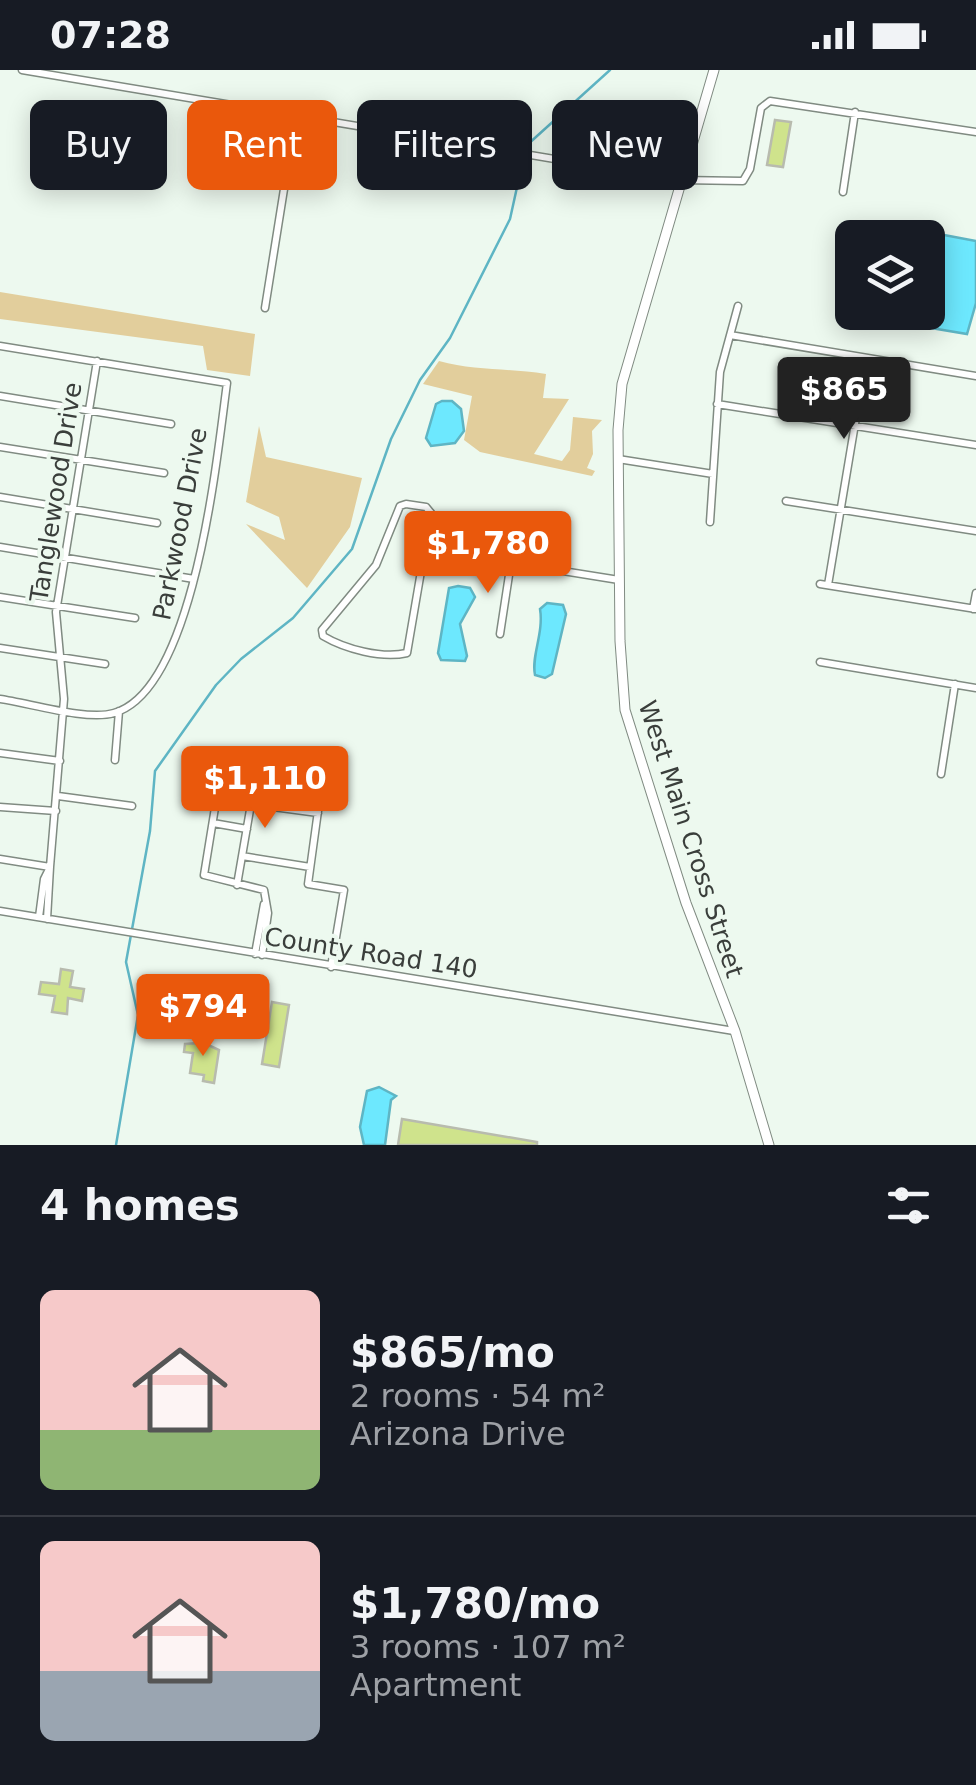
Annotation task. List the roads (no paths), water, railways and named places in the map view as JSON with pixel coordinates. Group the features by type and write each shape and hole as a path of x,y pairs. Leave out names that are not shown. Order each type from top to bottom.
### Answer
{"main road":[{"name":"West Main Cross Street","path":"698,122 714,70"},
{"name":"West Main Cross Street","path":"677,190 624,373 618,459 620,668 628,725 686,903 735,1031 769,1145"}],"street":[{"path":"22,70 209,100"},
{"path":"698,180 743,181 750,169 760,108 770,101 976,132"},
{"path":"843,192 855,112"},
{"path":"337,121 552,158"},
{"path":"265,308 284,190"},
{"path":"710,522 718,404 738,306"},
{"path":"730,335 976,376"},
{"path":"0,346 98,362"},
{"path":"866,358 841,509 824,584 975,609 976,594"},
{"name":"Parkwood Drive","path":"98,362 227,383 194,580 183,622 166,659 136,699 119,712"},
{"name":"Tanglewood Drive","path":"43,918 64,709 56,607 98,362"},
{"path":"0,396 171,424"},
{"path":"718,404 976,445"},
{"path":"0,446 164,474"},
{"path":"618,459 713,474"},
{"path":"0,497 156,523"},
{"path":"786,501 976,532"},
{"path":"402,504 430,509 424,549 407,653 344,646 323,636 328,622 376,565 402,504"},
{"path":"0,547 194,580"},
{"path":"424,549 619,580"},
{"path":"500,634 512,562"},
{"path":"0,598 135,618"},
{"path":"0,648 106,664"},
{"path":"820,662 976,688"},
{"path":"940,774 956,684"},
{"path":"0,698 103,715 119,712 115,760"},
{"path":"0,753 60,760"},
{"path":"220,778 204,875 264,890 268,913 258,954"},
{"path":"322,789 308,884 344,890 331,967"},
{"path":"58,796 132,806"},
{"path":"237,885 251,804 318,812"},
{"path":"0,807 56,812"},
{"path":"212,823 247,829"},
{"path":"242,856 310,867"},
{"path":"0,859 50,867"},
{"name":"County Road 140","path":"0,912 735,1031"}],"water":[{"path":"945,235 976,241 976,303 967,334 943,330"},
{"path":"452,401 461,409 464,431 455,443 431,446 426,438 436,404"},
{"path":"449,588 470,588 475,597 460,624 467,656 465,661 441,660 438,653"},
{"path":"547,603 563,605 566,614 552,674 545,678 535,675 534,668 540,609"},
{"path":"379,1087 396,1096 391,1100 385,1145 364,1145 360,1127 367,1091"}],"waterway":[{"path":"532,141 610,70"},
{"path":"116,1145 138,1015 126,962 150,831 155,771 216,685 241,659 293,618 352,549 391,439 420,380 450,338 510,219 516,190"}]}
